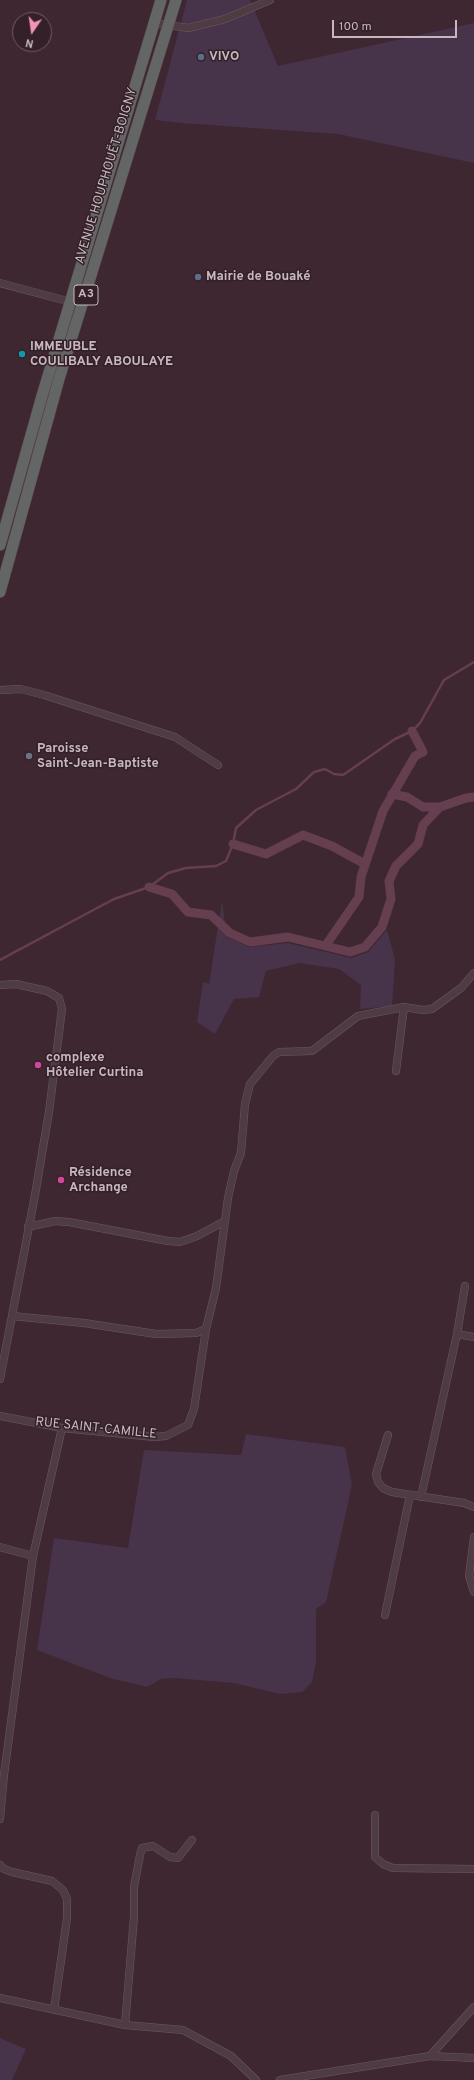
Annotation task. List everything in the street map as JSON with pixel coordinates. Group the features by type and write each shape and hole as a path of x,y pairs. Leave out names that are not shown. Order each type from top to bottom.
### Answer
{"highway":[{"name":"AVENUE HOUPHOUËT-BOIGNY","path":"0,544 161,0"},
{"name":"AVENUE HOUPHOUËT-BOIGNY","path":"0,592 22,518 59,379 176,0"}],"street":[{"path":"154,23 188,28 225,19 270,0"},
{"path":"0,283 71,302"},
{"path":"0,690 21,688 44,694 176,738 218,765"},
{"path":"12,1316 84,1323 156,1334 196,1333 206,1330 216,1288 225,1221 234,1170 241,1153 247,1092 250,1084 273,1056 286,1050 312,1051 358,1016 404,1008 423,1010 432,1009 461,988 474,973"},
{"path":"0,985 16,984 47,991 59,998 62,1009 49,1112 35,1195 0,1379"},
{"path":"396,1071 404,1008"},
{"path":"28,1227 55,1221 180,1242 197,1236 225,1221"},
{"path":"421,1497 457,1334 465,1286"},
{"name":"RUE SAINT-CAMILLE","path":"0,1416 62,1428 154,1437 166,1436 188,1425 194,1409 206,1330"},
{"path":"457,1334 474,1337"},
{"path":"0,1819 4,1775 33,1556 62,1428"},
{"path":"388,1435 376,1469 378,1482 383,1488 392,1492 464,1503 474,1507"},
{"path":"385,1615 410,1495"},
{"path":"474,1537 469,1576 474,1592"},
{"path":"0,1547 33,1556"},
{"path":"375,1815 375,1856 383,1864 393,1868 474,1869"},
{"path":"125,2025 134,1917 134,1888 142,1848 153,1846 170,1857 178,1858 192,1840"},
{"path":"0,1865 4,1869 12,1872 52,1881 63,1890 68,1899 67,1918 54,2010"},
{"path":"0,1998 125,2025 184,2030 231,2056 256,2080"},
{"path":"430,2056 474,2007"},
{"path":"280,2080 430,2056 474,2058"}],"shaded area":[{"path":"187,0 250,0 278,66 474,23 474,163 338,134 155,120"},
{"path":"222,901 227,937 249,947 288,943 351,958 368,952 387,930 395,959 392,1006 360,1009 361,985 339,969 299,963 266,971 259,997 234,999 215,1034 197,1022 203,982 209,984"},
{"path":"246,1434 345,1447 352,1485 326,1602 316,1609 316,1662 312,1682 302,1692 280,1694 234,1683 174,1678 161,1679 147,1687 110,1678 37,1650 54,1538 128,1548 144,1450 241,1455"},
{"path":"0,2038 26,2049 12,2080 0,2080"}],"waterway":[{"path":"0,960 114,899 149,887 168,873 186,868 216,866 226,861 233,844 236,828 256,810 296,789 314,772 325,769 334,774 343,775 395,739 412,731 420,723 444,680 474,662"},
{"path":"326,945 359,897 361,877 383,811 415,756 423,752 412,731"},
{"path":"392,794 407,797 423,807 440,807 466,798 474,797"},
{"path":"149,887 172,894 188,912 211,915 230,933 250,942 288,937 350,952 365,947 382,927 391,899 389,881 396,866 418,844 423,825 440,807"},
{"path":"233,844 266,854 303,835 332,846 365,864"}],"place":[{"name":"VIVO","path":"201,57"},
{"name":"Mairie de Bouaké","path":"198,277"},
{"name":"IMMEUBLE COULIBALY ABOULAYE","path":"22,354"},
{"name":"Paroisse Saint-Jean-Baptiste","path":"29,756"},
{"name":"complexe Hôtelier Curtina","path":"38,1065"},
{"name":"Résidence Archange","path":"61,1180"}]}
